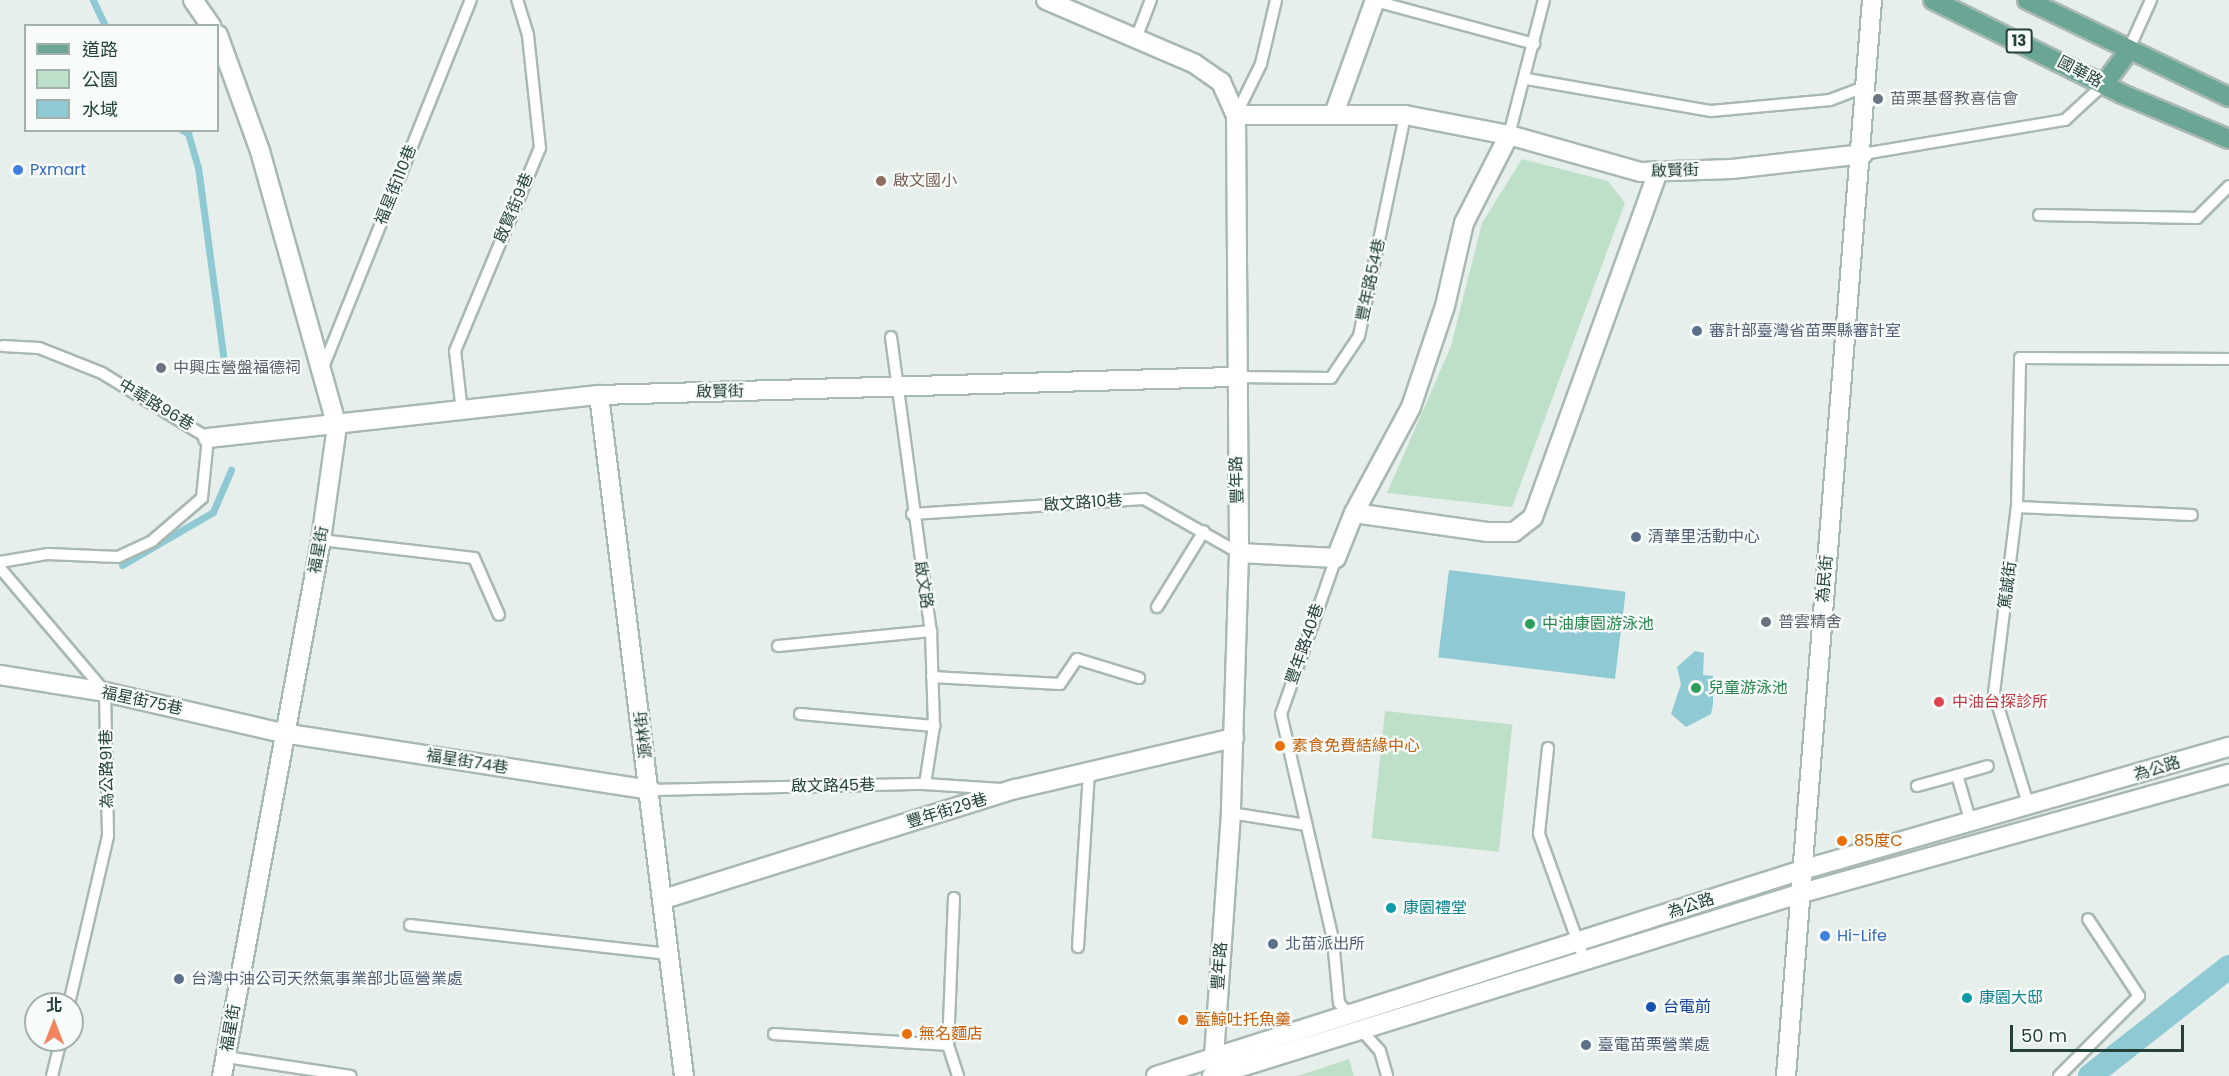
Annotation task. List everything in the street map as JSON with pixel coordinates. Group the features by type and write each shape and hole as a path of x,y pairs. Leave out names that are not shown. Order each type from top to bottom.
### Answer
{"main road":[{"name":"國華路","path":"1933,0 2104,84 2229,139"},
{"name":"13","path":"2027,0 2127,52 2229,97"},
{"path":"2104,84 2127,52"}],"street":[{"path":"193,0 210,24"},
{"path":"1334,114 1375,0"},
{"name":"為民街","path":"1786,1076 1863,154 1862,88 1872,0"},
{"name":"豐年路","path":"1052,1 1137,36 1221,82 1236,115 1233,377 1239,553 1231,813 1215,1069"},
{"name":"福星街","path":"219,38 260,151 337,426 321,540 283,733 222,1076"},
{"name":"啟賢街","path":"1236,115 1406,115 1509,135 1641,172 1863,154"},
{"path":"1239,553 1336,558 1354,513 1411,407 1445,306 1464,223 1509,135"},
{"path":"1354,513 1487,532 1514,532 1533,517 1658,172"},
{"name":"啟賢街","path":"208,438 337,426 599,395 1233,377"},
{"name":"源林街","path":"599,395 651,790 684,1076"},
{"name":"福星街75巷","path":"0,675 105,692 283,733"},
{"name":"福星街74巷","path":"283,733 651,790"},
{"name":"豐年街29巷","path":"664,899 1016,789 1234,738"},
{"name":"為公路","path":"1215,1069 1351,1017 1802,870 2029,807 2229,747"},
{"name":"為公路","path":"1156,1076 1215,1069 1363,1032 1802,893 2229,774"},
{"path":"2029,807 2035,829"},
{"path":"1351,1017 1363,1032"}],"lane":[{"name":"福星街110巷","path":"322,369 471,0"},
{"name":"啟賢街9巷","path":"462,412 454,351 540,148 528,35 517,0"},
{"path":"1137,36 1151,0"},
{"path":"1236,115 1261,64 1276,0"},
{"path":"1375,0 1534,44"},
{"path":"1509,135 1527,79 1544,0"},
{"path":"2127,52 2151,0"},
{"path":"1527,79 1711,111 1830,100 1862,88"},
{"name":"啟賢街","path":"1863,154 2065,120 2104,84"},
{"name":"豐年路54巷","path":"1233,377 1331,378 1359,336 1406,115"},
{"path":"2039,215 2197,218 2229,186"},
{"name":"啟文路","path":"891,338 912,514 931,631 934,726 925,784"},
{"name":"中華路96巷","path":"0,562 48,554 118,557 153,541 202,498 208,438 102,373 39,348 3,346"},
{"name":"篤誠街","path":"2029,807 1994,693 2017,507 2020,358 2229,359"},
{"name":"啟文路10巷","path":"912,514 1144,499 1204,531 1239,553"},
{"path":"2017,507 2192,515"},
{"path":"1157,607 1204,531"},
{"path":"321,540 474,558 499,615"},
{"name":"豐年路40巷","path":"1336,558 1281,714 1333,940 1339,1003 1351,1017"},
{"path":"0,568 105,692"},
{"path":"778,646 931,631"},
{"path":"932,677 1060,684 1077,659 1139,678"},
{"name":"為公路91巷","path":"72,992 108,836 105,692"},
{"path":"800,714 934,726"},
{"path":"1548,748 1539,834 1585,962"},
{"path":"1917,786 1988,766"},
{"path":"1078,947 1089,772"},
{"path":"1957,775 1971,823"},
{"name":"啟文路45巷","path":"651,790 925,784 1016,789"},
{"path":"1231,813 1306,825"},
{"path":"954,898 948,1045 958,1076"},
{"path":"2059,1076 2139,996 2088,919"},
{"path":"410,925 670,954"},
{"path":"1363,1032 1380,1050 1387,1076"},
{"path":"774,1034 948,1045"},
{"path":"52,1076 58,1052"},
{"path":"226,1058 351,1076"}],"green space":[{"path":"1522,159 1608,181 1625,203 1512,507 1387,493 1451,346 1482,223"},
{"path":"1385,711 1512,724 1499,852 1372,838"},
{"path":"1349,1059 1354,1076 1297,1076"}],"water":[{"name":"中油康園游泳池","path":"1449,570 1626,592 1615,679 1438,657"},
{"name":"兒童游泳池","path":"1695,651 1704,653 1703,675 1713,676 1713,704 1711,714 1686,727 1671,714 1681,684 1677,667"}],"waterway":[{"path":"93,0 104,24"},
{"path":"186,132 198,167 223,355"},
{"path":"122,565 213,512 231,470"},
{"path":"2090,1076 2229,967"}],"place":[{"name":"苗栗基督教喜信會","path":"1878,99"},
{"name":"Pxmart","path":"18,170"},
{"name":"啟文國小","path":"881,181"},
{"name":"審計部臺灣省苗栗縣審計室","path":"1697,331"},
{"name":"中興庒營盤福德祠","path":"161,368"},
{"name":"清華里活動中心","path":"1636,537"},
{"name":"普雲精舍","path":"1766,622"},
{"name":"中油康園游泳池","path":"1530,624"},
{"name":"兒童游泳池","path":"1696,688"},
{"name":"中油台探診所","path":"1939,702"},
{"name":"素食免費結緣中心","path":"1280,746"},
{"name":"85度C","path":"1842,841"},
{"name":"康園禮堂","path":"1391,908"},
{"name":"Hi-Life","path":"1825,936"},
{"name":"北苗派出所","path":"1273,944"},
{"name":"台灣中油公司天然氣事業部北區營業處","path":"179,979"},
{"name":"康園大邸","path":"1967,998"},
{"name":"台電前","path":"1651,1007"},
{"name":"藍鯨吐托魚羹","path":"1183,1020"},
{"name":"無名麵店","path":"907,1034"},
{"name":"臺電苗栗營業處","path":"1586,1045"}]}
